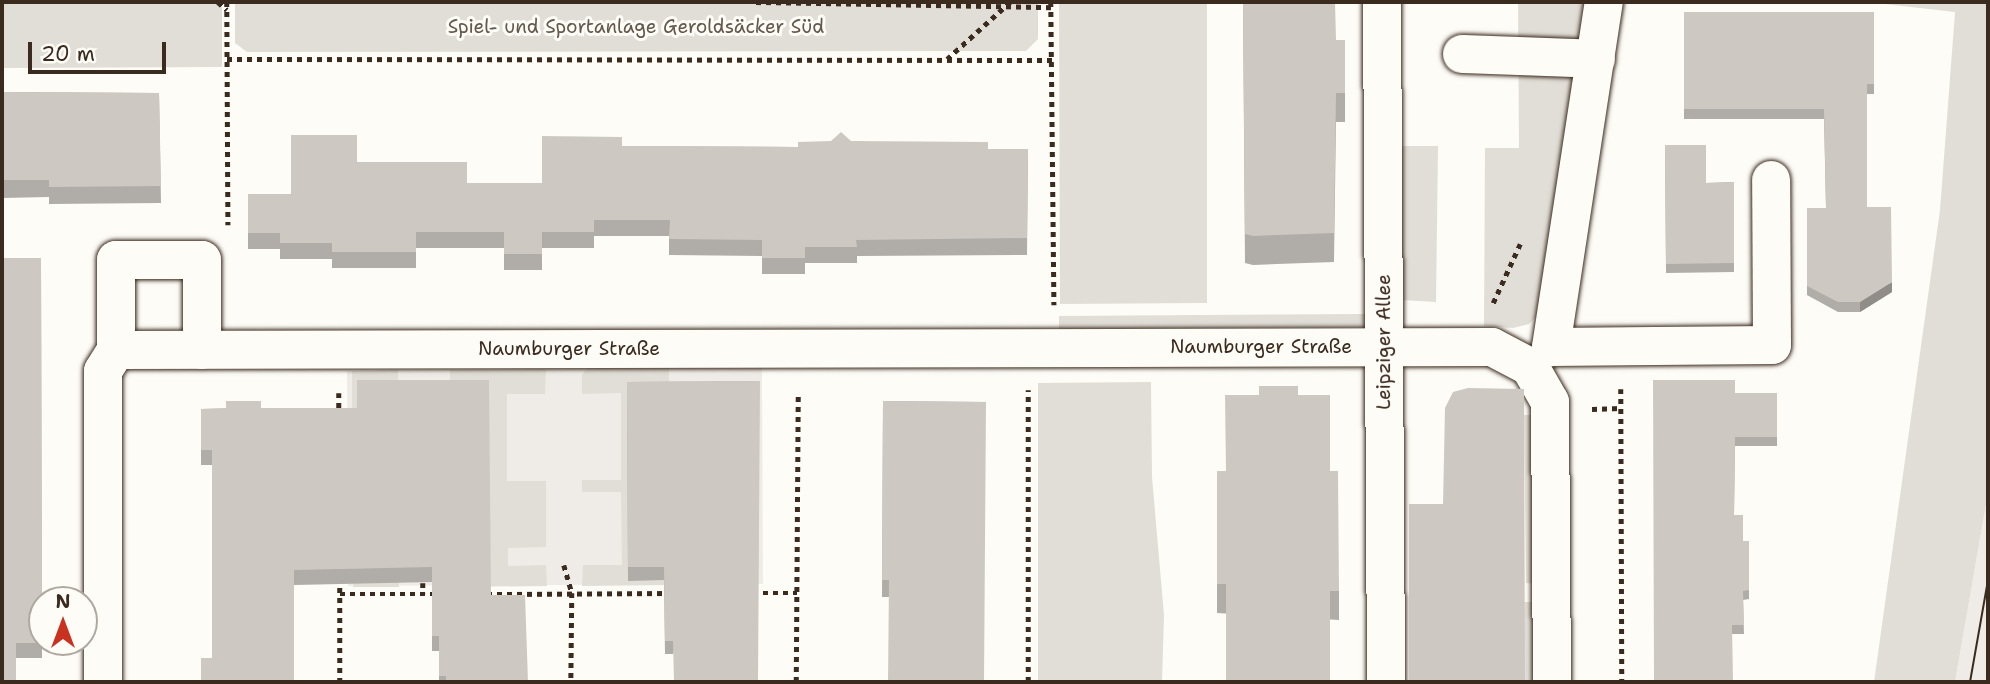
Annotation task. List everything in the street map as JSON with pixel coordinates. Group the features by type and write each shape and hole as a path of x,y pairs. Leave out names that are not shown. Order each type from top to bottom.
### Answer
{"street":[{"name":"Leipziger Allee","path":"1382,2 1385,682"},
{"path":"1552,682 1551,409 1541,357 1604,2"},
{"path":"1462,54 1596,59"},
{"path":"1541,357 1621,346 1772,345 1771,180"},
{"path":"103,682 103,370 116,350 116,260 202,260 202,350"},
{"name":"Naumburger Straße","path":"116,350 1492,346 1541,357"}],"path":[{"path":"218,2 227,10"},
{"path":"202,260 228,231 227,2"},
{"path":"756,2 1004,7 1051,5 1052,60 1028,682"},
{"path":"946,60 1010,2"},
{"path":"227,59 1052,60"},
{"path":"1621,346 1622,682"},
{"path":"796,682 798,348"},
{"path":"339,350 339,418"},
{"path":"564,565 572,593 571,682"},
{"path":"340,567 340,682"},
{"path":"423,583 423,594"},
{"path":"477,594 682,593"},
{"path":"746,593 797,593"},
{"path":"340,594 450,594"}],"shaded area":[{"path":"588,367 762,368 763,584 348,586 347,371"},
{"path":"1988,493 1988,682 1955,682"}],"green space":[{"path":"2,2 222,2 222,67 2,68"},
{"name":"Spiel- und Sportanlage Geroldsäcker Süd","path":"235,2 1038,2 1038,39 1026,51 247,52 235,43"},
{"path":"1059,2 1207,2 1207,303 1060,304"},
{"path":"1518,2 1594,2 1539,314 1529,324 1513,328 1484,326 1485,148 1519,148"},
{"path":"1867,2 1988,2 1988,493 1955,682 1874,682 1940,210 1955,12"},
{"path":"1401,146 1438,146 1436,302 1402,300"},
{"path":"1365,314 1365,327 1059,329 1059,316"},
{"path":"588,367 669,368 670,585 582,586 583,565 622,565 621,492 582,492 582,480 621,480 621,393 582,394 582,375"},
{"path":"546,369 545,394 507,394 507,481 546,481 546,547 508,548 508,566 546,565 547,586 447,587 450,370"},
{"path":"398,370 399,587 353,587 352,371"},
{"path":"1151,382 1152,477 1164,615 1162,682 1038,682 1038,383"},
{"path":"1524,415 1542,415 1544,585 1526,583"},
{"path":"1523,602 1536,602 1541,682 1524,682"}],"building":[{"path":"1243,2 1335,2 1336,40 1345,40 1345,93 1336,93 1334,233 1245,234"},
{"path":"1684,12 1874,12 1874,84 1867,84 1867,207 1891,207 1892,282 1860,302 1838,302 1807,286 1807,208 1826,208 1824,109 1684,109"},
{"path":"2,92 159,93 161,186 49,187 49,180 2,180"},
{"path":"841,132 851,141 988,142 988,149 1028,149 1027,238 856,240 857,247 805,247 805,258 762,258 762,240 669,239 670,220 594,220 594,232 542,232 542,254 504,254 504,232 416,232 416,252 332,252 332,243 280,243 280,233 248,233 248,194 291,194 291,135 357,135 357,162 467,162 467,183 542,183 542,136 622,137 622,146 798,147 798,142 831,141"},
{"path":"1665,145 1706,145 1706,183 1734,182 1734,263 1666,264"},
{"path":"2,258 41,258 42,586 28,586 28,643 16,643 16,682 2,682"},
{"path":"357,380 489,380 491,595 525,595 528,682 446,682 446,676 439,676 439,636 432,636 432,567 294,570 294,682 201,682 201,658 212,658 212,450 201,450 201,409 226,408 226,401 261,401 261,408 357,408"},
{"path":"1653,380 1735,380 1735,393 1777,393 1777,437 1735,437 1734,515 1743,515 1743,541 1749,541 1749,590 1743,591 1744,625 1732,625 1733,682 1654,682"},
{"path":"760,381 758,682 674,682 673,641 665,641 664,567 628,567 627,382"},
{"path":"1259,386 1298,386 1298,395 1330,395 1330,471 1338,471 1339,591 1330,591 1330,682 1226,682 1226,584 1217,584 1217,471 1226,471 1225,395 1259,395"},
{"path":"1468,388 1524,389 1525,682 1409,682 1409,504 1443,504 1445,408 1453,392"},
{"path":"883,401 986,402 984,682 888,682 889,580 882,580"}],"tram line":[{"path":"1970,682 1988,580"}]}
